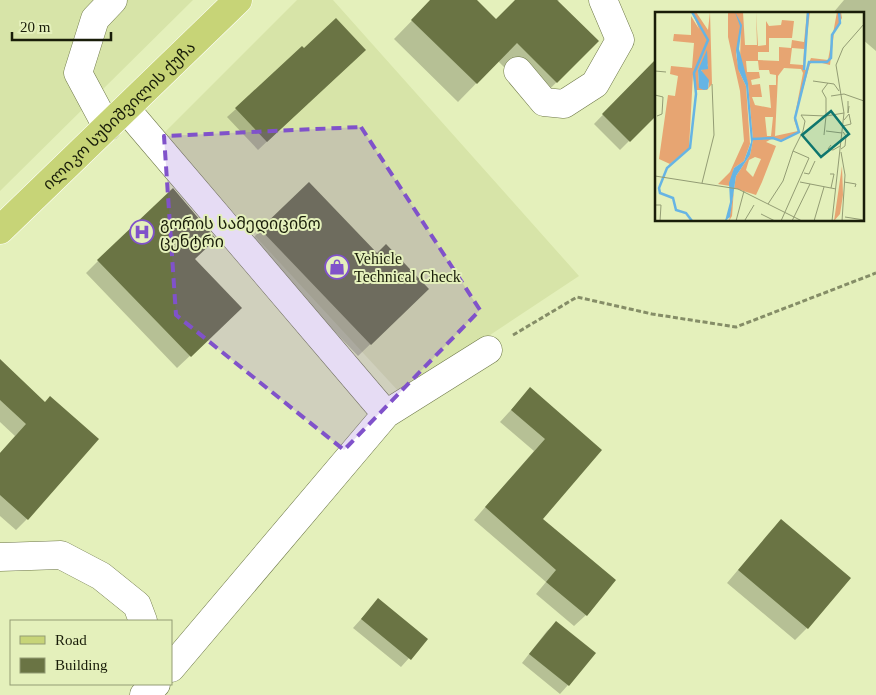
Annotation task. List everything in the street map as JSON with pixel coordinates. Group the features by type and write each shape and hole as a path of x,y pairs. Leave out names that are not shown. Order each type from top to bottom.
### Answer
{"main road":[{"name":"ილიკო სუხიშვილის ქუჩა","path":"0,230 238,0"}],"street":[{"path":"113,0 95,19 78,73 116,118 386,414"},
{"path":"518,71 544,102 564,104 595,84 620,40 603,0"},
{"path":"172,667 386,414 488,350"},
{"path":"0,558 61,556 101,576 138,605 143,620"},
{"path":"144,695 155,685"}],"path":[{"path":"488,350 577,297 652,314 736,327 876,272"}],"highlighted area":[{"path":"361,127 480,310 344,450 176,315 164,136"}],"shaded area":[{"path":"0,0 193,0 0,191"},
{"path":"297,0 333,0 579,276 401,394 162,135"}],"building":[{"path":"430,0 477,0 496,19 515,0 557,0 599,41 557,83 517,43 477,84 411,20"},
{"path":"336,18 366,50 267,142 235,108 302,46 304,48"},
{"path":"655,60 655,117 630,142 602,114"},
{"path":"309,182 377,253 386,244 429,289 371,345 260,229"},
{"path":"173,188 216,239 195,259 242,308 191,357 97,260"},
{"path":"0,359 45,402 50,396 99,439 28,520 0,495 0,453 26,424 0,400"},
{"path":"530,387 602,450 543,519 616,580 587,616 546,582 556,570 485,507 545,439 511,410"},
{"path":"781,519 851,578 808,629 738,570"},
{"path":"378,598 428,639 411,660 361,619"},
{"path":"556,621 596,653 569,686 529,654"}],"place":[{"name":"გორის სამედიცინო ცენტრი","path":"142,232"},
{"name":"Vehicle Technical Check","path":"337,267"}]}
